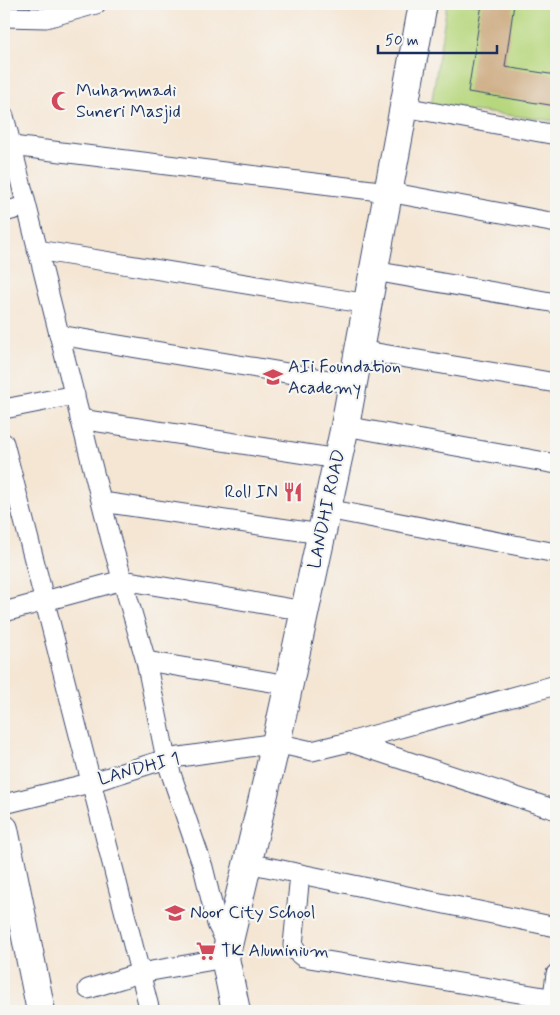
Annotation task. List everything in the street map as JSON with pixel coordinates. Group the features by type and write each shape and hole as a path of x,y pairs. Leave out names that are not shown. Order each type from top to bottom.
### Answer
{"main road":[{"name":"LANDHI ROAD","path":"236,1011 227,952 276,743 345,426 423,4"},
{"path":"4,828 11,899 40,1011"}],"street":[{"path":"4,17 96,4"},
{"path":"404,107 556,135"},
{"path":"4,116 80,419 146,661 166,759 203,867 217,924 227,952 88,989"},
{"path":"12,146 388,192 556,223"},
{"path":"4,212 26,206"},
{"path":"37,250 368,304"},
{"path":"374,271 556,303"},
{"path":"59,335 353,384"},
{"path":"360,350 556,383"},
{"path":"4,409 74,395"},
{"path":"80,419 338,459"},
{"path":"345,426 556,464"},
{"path":"4,443 150,1011"},
{"path":"102,502 324,522 556,553"},
{"path":"4,612 123,580 305,611"},
{"path":"146,661 289,685"},
{"path":"276,743 312,751 556,685"},
{"path":"349,742 556,810"},
{"name":"LANDHI 1","path":"4,804 90,783 166,759 276,743"},
{"path":"248,863 556,927"},
{"path":"300,874 293,946 303,957 553,1003 556,974"}],"green space":[{"path":"447,4 556,4 556,121 431,106"}],"building":[{"path":"482,4 514,4 505,67 556,75 556,106 468,92"}],"place":[{"name":"Muhammadi Suneri Masjid","path":"61,101"},
{"name":"AIi Foundation Academy","path":"273,377"},
{"name":"Roll IN","path":"293,492"},
{"name":"Noor City School","path":"175,913"},
{"name":"TK Aluminium","path":"206,951"}]}
